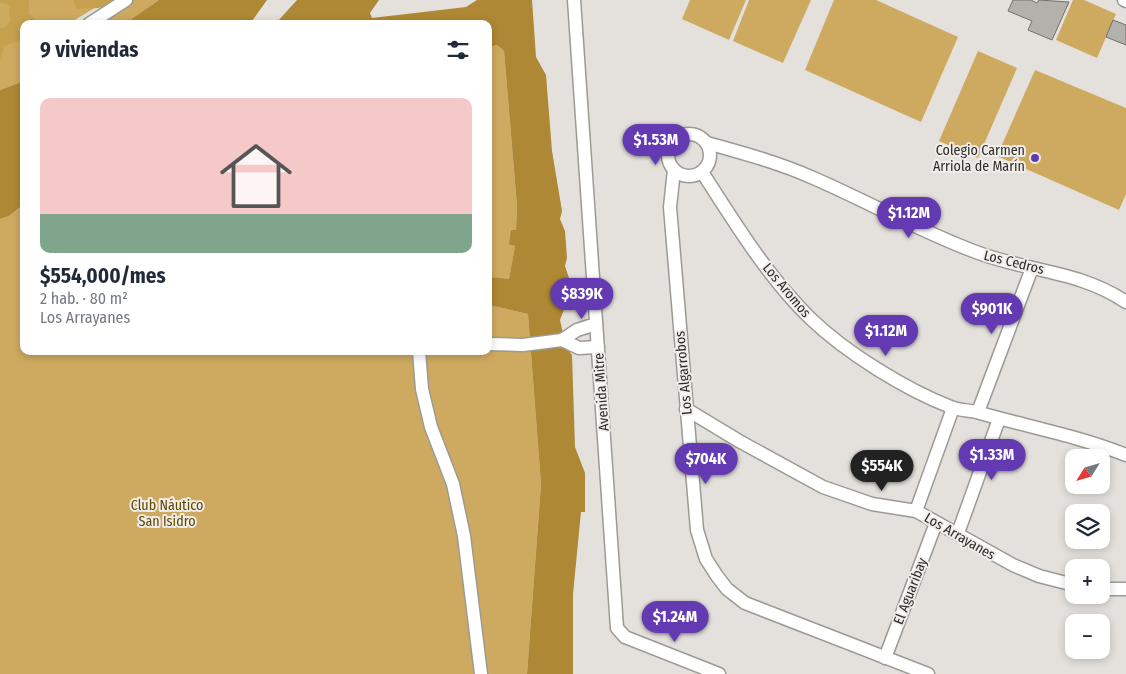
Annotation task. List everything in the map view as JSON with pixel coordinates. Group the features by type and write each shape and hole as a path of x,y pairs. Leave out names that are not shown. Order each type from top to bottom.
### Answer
{"street":[{"path":"94,20 126,0"},
{"name":"Avenida Mitre","path":"574,0 617,628 620,633 656,650 719,674"},
{"name":"Los Cedros","path":"674,170 670,164 668,150 676,139 689,134 702,138 707,143 770,161 811,177 951,243 986,256 1090,282 1126,302"},
{"path":"674,170 684,176 691,177 702,172 710,162 710,149 707,143"},
{"name":"Los Algarrobos","path":"674,170 670,207 686,409 697,530 706,560 727,590 745,603 928,674"},
{"name":"Los Aromos","path":"702,172 738,228 770,271 810,318 826,332 875,366 924,395 953,408 978,412 1104,446 1126,455"},
{"path":"978,412 1032,268"},
{"path":"492,344 522,345 560,340 577,330 596,324"},
{"path":"560,340 579,348 598,347"},
{"path":"421,355 422,389 426,408 431,427 453,484 464,536 481,674"},
{"path":"916,511 953,408"},
{"name":"Los Arrayanes","path":"686,409 822,487 872,504 916,511 1013,565 1040,576 1065,583"},
{"path":"958,533 999,419"},
{"name":"El Aguaribay","path":"884,658 936,523"},
{"path":"1110,589 1126,588"}],"green space":[{"path":"0,0 108,0 75,20 20,20 20,82 0,90"},
{"path":"131,0 159,0 130,20 98,20"},
{"path":"690,0 746,0 729,40 682,19"},
{"path":"749,0 811,0 783,63 733,41"},
{"path":"834,0 876,0 958,37 921,122 805,70"},
{"path":"1073,0 1084,0 1116,14 1097,58 1056,40"},
{"path":"497,45 504,51 517,206 516,231 509,245 515,246 509,280 492,277 492,46"},
{"path":"978,51 1017,68 978,158 939,141"},
{"path":"1035,70 1126,108 1126,194 1119,210 997,156"},
{"name":"Club Náutico San Isidro","path":"20,207 20,355 492,355 492,306 528,314 541,484 527,674 0,674 0,219 9,216"}],"shaded area":[{"path":"0,0 29,0 29,13 36,20 20,20 20,40 4,46 0,60 0,28 6,27 11,20 10,6 0,2"},
{"path":"73,0 117,0 99,8 77,9"},
{"path":"159,0 267,0 253,20 130,20"},
{"path":"297,0 379,0 370,13 372,18 466,7 477,0 532,0 536,57 546,75 552,151 562,211 560,219 565,231 567,258 565,266 570,281 567,302 560,320 566,347 572,355 575,447 585,473 585,512 581,512 573,594 573,674 527,674 541,484 528,314 492,306 492,277 509,279 515,246 509,245 511,230 516,230 517,206 504,51 497,45 492,46 492,20 279,20"},
{"path":"20,82 20,207 9,216 0,219 0,90"}],"building":[{"path":"1013,0 1031,0 1037,3 1039,0 1069,2 1052,40 1028,30 1032,21 1008,11"},
{"path":"1113,20 1126,25 1126,45 1106,37"}],"place":[{"name":"Colegio Carmen Arriola de Marín","path":"1035,158"}]}
